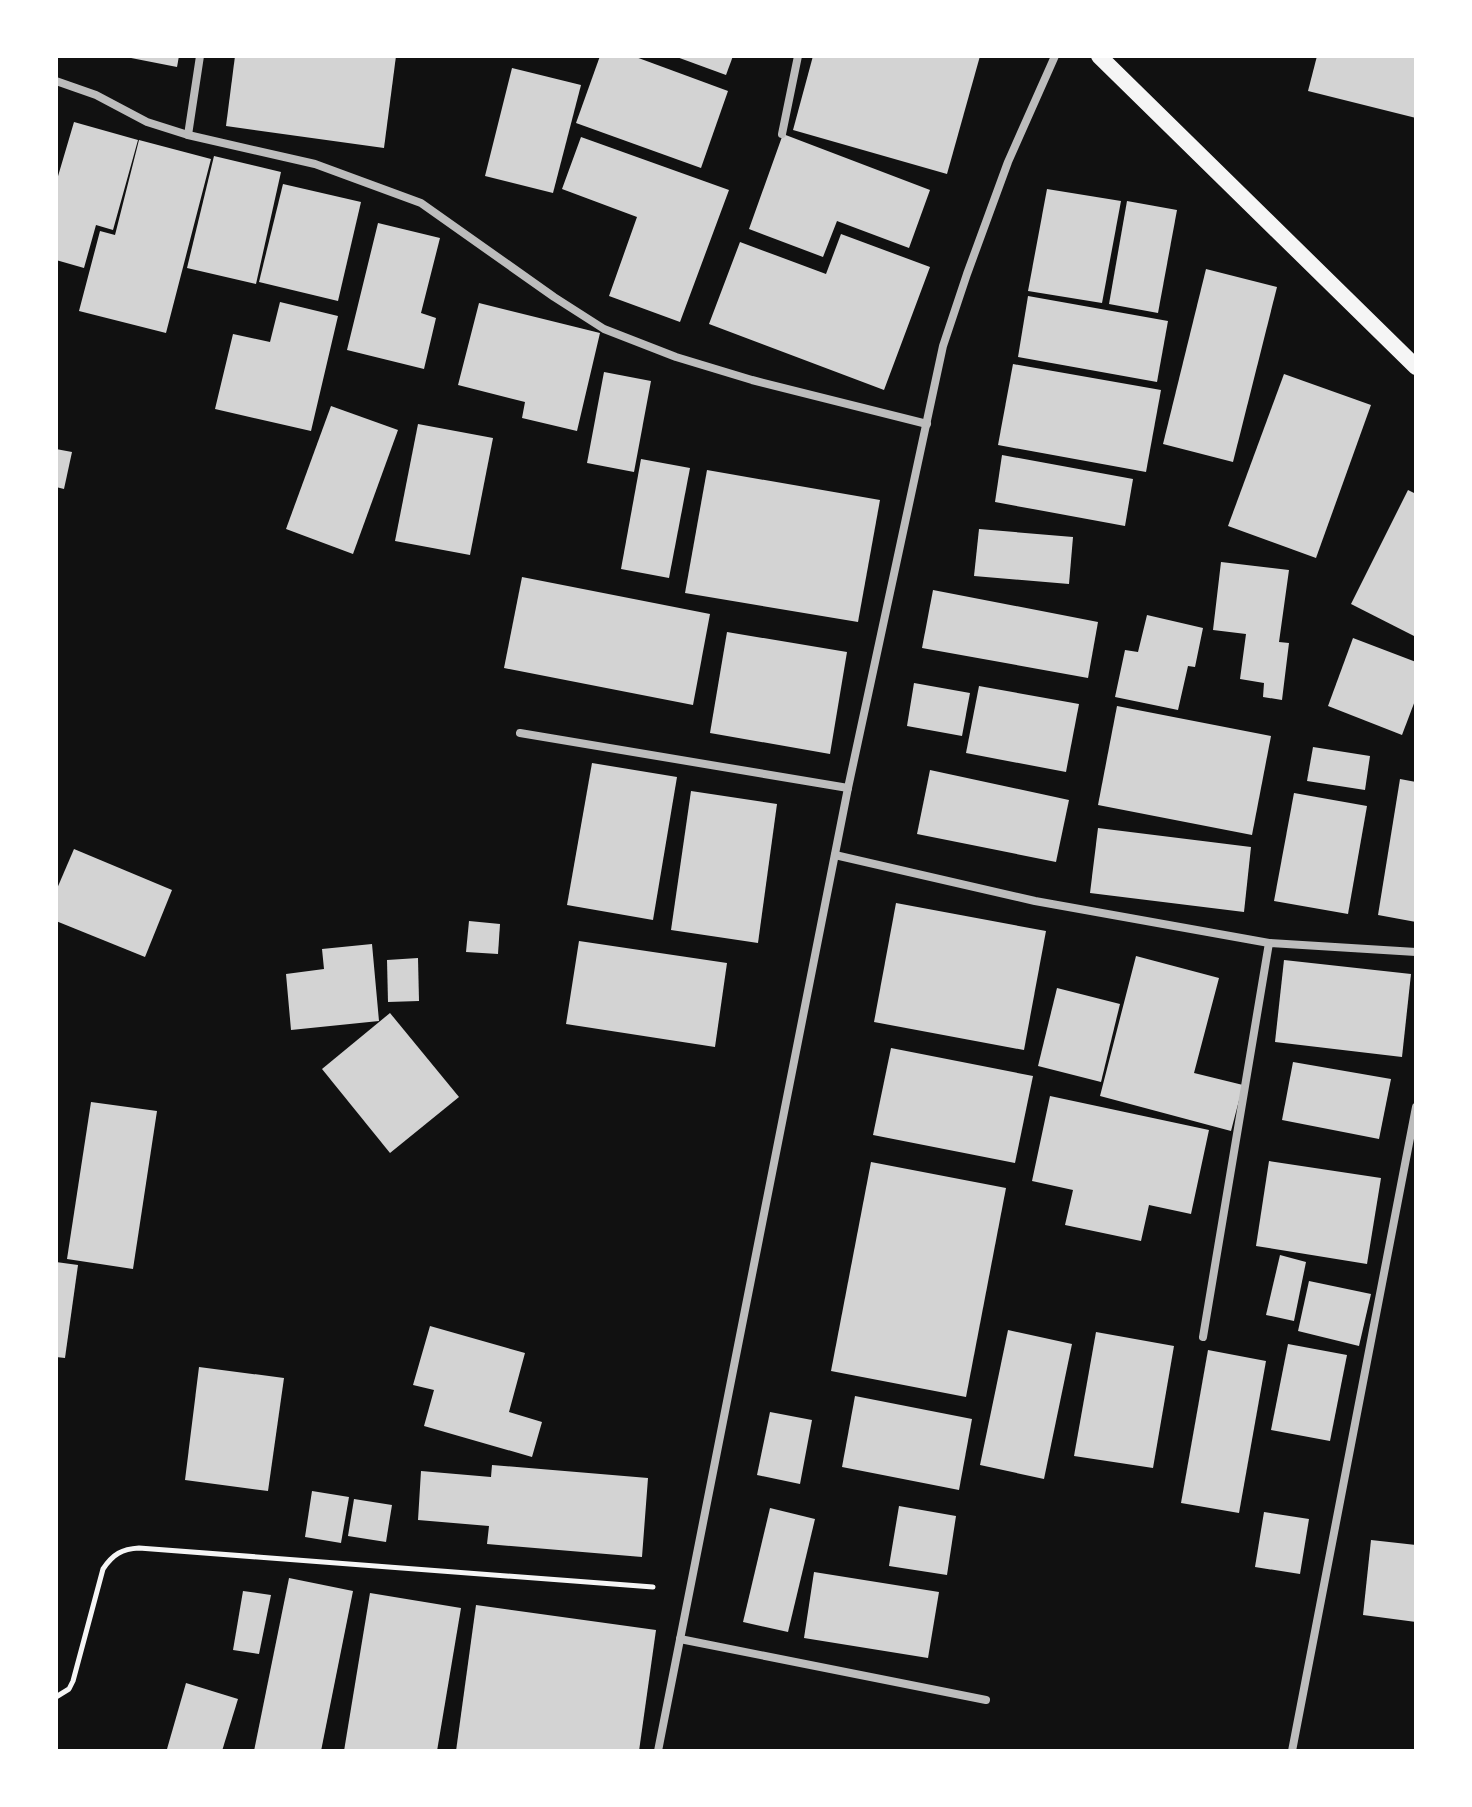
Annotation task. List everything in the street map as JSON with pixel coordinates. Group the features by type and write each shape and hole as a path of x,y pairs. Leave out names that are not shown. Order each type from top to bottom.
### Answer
{"main road":[{"path":"1099,56 1416,367"}],"street":[{"path":"188,135 200,56"},
{"path":"782,134 798,56"},
{"path":"658,1751 848,788 943,346 1008,162 1055,56"},
{"path":"56,81 96,95 147,122 188,135 315,164 421,203 604,329 676,357 752,380 927,424"},
{"path":"520,733 848,788"},
{"path":"835,855 1035,901 1269,943 1416,952"},
{"path":"1203,1337 1269,943"},
{"path":"1292,1751 1416,1107"},
{"path":"680,1639 986,1700"}],"path":[{"path":"56,1697 69,1689 73,1681 103,1569 117,1553 126,1549 690,1589"}],"building":[{"path":"126,56 179,56 177,67"},
{"path":"235,56 396,56 384,148 226,126"},
{"path":"600,56 633,56 728,91 701,168 576,123"},
{"path":"674,56 733,56 726,75"},
{"path":"813,56 980,56 947,174 793,130"},
{"path":"1317,56 1416,56 1416,118 1308,91"},
{"path":"512,68 581,85 553,193 485,176"},
{"path":"74,122 138,140 113,230 96,225 84,268 56,260 56,183"},
{"path":"783,134 930,190 909,248 837,221 823,257 749,229"},
{"path":"581,137 729,190 680,322 609,296 637,217 562,189"},
{"path":"139,140 211,159 166,333 79,311 100,231 115,235"},
{"path":"214,156 281,172 256,284 187,268"},
{"path":"283,184 361,202 338,301 259,282"},
{"path":"1047,189 1121,201 1102,303 1028,291"},
{"path":"1127,201 1177,210 1158,313 1109,304"},
{"path":"378,223 440,238 421,313 436,318 424,369 347,350"},
{"path":"841,234 930,267 884,390 709,324 740,242 826,274"},
{"path":"1206,269 1277,287 1233,462 1163,444"},
{"path":"1028,296 1168,321 1157,382 1018,357"},
{"path":"280,302 338,316 311,431 215,409 233,334 270,342"},
{"path":"479,303 600,333 577,431 522,418 525,402 458,385"},
{"path":"1013,364 1161,390 1146,472 998,445"},
{"path":"604,372 651,381 634,472 587,463"},
{"path":"1284,374 1371,405 1316,558 1228,526"},
{"path":"331,406 398,430 353,554 286,529"},
{"path":"418,424 493,438 470,555 395,541"},
{"path":"56,449 72,452 64,489 56,487"},
{"path":"1002,455 1133,479 1125,526 995,502"},
{"path":"641,459 690,468 669,578 621,569"},
{"path":"707,470 880,500 858,622 685,593"},
{"path":"1408,490 1416,494 1416,637 1351,604"},
{"path":"979,529 1073,537 1069,584 974,576"},
{"path":"1221,562 1289,570 1279,642 1289,643 1282,700 1263,697 1264,683 1240,679 1246,634 1213,630"},
{"path":"522,577 710,614 693,705 504,668"},
{"path":"933,590 1098,622 1088,678 922,648"},
{"path":"1147,615 1203,628 1195,667 1188,666 1178,710 1115,697 1125,650 1138,652"},
{"path":"727,632 847,652 830,754 710,733"},
{"path":"1353,638 1416,662 1416,698 1402,735 1328,706"},
{"path":"914,683 970,693 962,736 907,726"},
{"path":"979,686 1079,704 1066,772 966,753"},
{"path":"1117,706 1271,736 1252,835 1098,805"},
{"path":"1313,747 1370,756 1365,790 1307,781"},
{"path":"592,763 677,777 653,920 567,905"},
{"path":"930,770 1069,800 1056,862 917,834"},
{"path":"1400,779 1416,782 1416,922 1378,915"},
{"path":"691,791 777,804 758,943 671,930"},
{"path":"1294,793 1367,806 1348,914 1274,901"},
{"path":"1098,828 1251,847 1244,912 1090,893"},
{"path":"74,849 172,890 145,957 56,921 56,891"},
{"path":"896,903 1046,931 1024,1050 874,1022"},
{"path":"469,921 500,924 498,954 466,952"},
{"path":"579,941 727,963 715,1047 566,1024"},
{"path":"372,944 379,1021 291,1030 286,974 324,969 322,949"},
{"path":"1136,956 1219,978 1194,1073 1243,1085 1231,1131 1100,1096"},
{"path":"418,958 419,1001 388,1002 387,960"},
{"path":"1284,960 1411,974 1402,1057 1275,1042"},
{"path":"1057,988 1120,1004 1101,1082 1038,1066"},
{"path":"390,1013 459,1097 390,1153 322,1069"},
{"path":"891,1048 1033,1076 1015,1163 873,1135"},
{"path":"1293,1062 1391,1079 1379,1139 1282,1120"},
{"path":"1050,1096 1209,1130 1191,1214 1149,1205 1141,1241 1065,1225 1073,1190 1032,1181"},
{"path":"91,1102 157,1111 133,1269 67,1259"},
{"path":"1269,1161 1381,1178 1367,1264 1256,1246"},
{"path":"871,1162 1006,1188 966,1397 831,1371"},
{"path":"1280,1255 1306,1262 1294,1321 1266,1315"},
{"path":"56,1262 78,1265 65,1358 56,1357"},
{"path":"1309,1281 1371,1294 1359,1346 1298,1331"},
{"path":"430,1326 525,1353 509,1412 542,1422 532,1457 424,1426 434,1390 413,1385"},
{"path":"1008,1330 1072,1344 1044,1479 980,1465"},
{"path":"1096,1332 1174,1346 1153,1468 1074,1456"},
{"path":"1288,1344 1347,1355 1330,1441 1271,1430"},
{"path":"1208,1350 1266,1361 1239,1513 1181,1503"},
{"path":"199,1367 284,1378 268,1491 185,1480"},
{"path":"855,1396 972,1419 959,1490 842,1467"},
{"path":"770,1412 812,1420 800,1484 757,1475"},
{"path":"492,1465 648,1478 642,1557 487,1544 489,1526 418,1520 421,1471 491,1477"},
{"path":"312,1491 349,1497 341,1543 305,1537"},
{"path":"354,1499 392,1505 386,1542 348,1536"},
{"path":"899,1506 956,1516 947,1575 889,1566"},
{"path":"770,1508 815,1519 788,1632 743,1622"},
{"path":"1264,1512 1309,1519 1300,1574 1255,1567"},
{"path":"1371,1540 1416,1545 1416,1622 1363,1615"},
{"path":"814,1572 939,1592 928,1658 804,1638"},
{"path":"289,1578 353,1591 321,1751 254,1751"},
{"path":"243,1591 271,1595 259,1654 233,1650"},
{"path":"370,1593 461,1608 437,1751 344,1751"},
{"path":"476,1605 656,1630 639,1751 456,1751"},
{"path":"186,1683 238,1699 222,1751 167,1749"}]}
